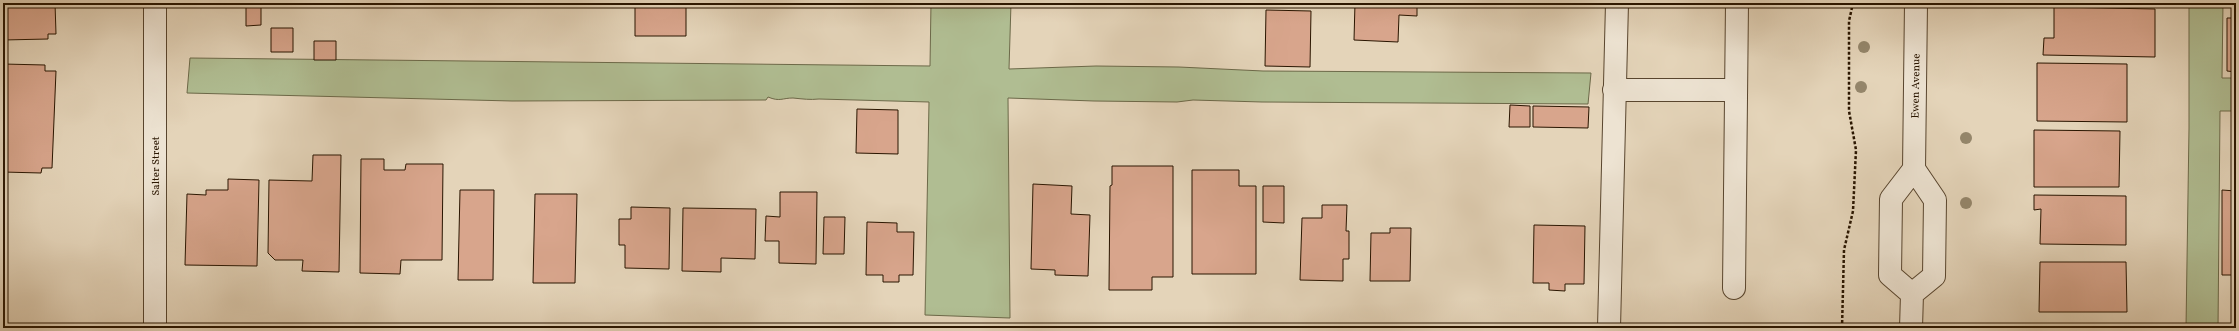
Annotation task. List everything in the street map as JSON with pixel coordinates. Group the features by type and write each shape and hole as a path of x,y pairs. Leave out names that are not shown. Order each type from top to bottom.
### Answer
{"street":[{"name":"Salter Street","path":"155,3 155,328"},
{"path":"1609,328 1616,3"},
{"path":"1734,288 1737,3"},
{"name":"Ewen Avenue","path":"1914,169 1916,3"},
{"path":"1614,90 1735,90"},
{"path":"1911,328 1912,294 1934,276 1935,200 1914,169 1891,199 1890,275 1912,294"}],"path":[{"path":"1842,328 1844,250 1853,211 1856,150 1849,112 1849,21 1853,3"}],"green space":[{"path":"931,3 1011,3 1009,69 1096,66 1179,67 1263,71 1591,73 1588,104 1262,102 1193,100 1177,102 1008,98 1010,318 925,315 929,102 793,98 778,100 768,97 766,100 512,101 187,93 190,58 930,66"},
{"path":"2189,3 2223,3 2222,78 2236,78 2236,111 2220,111 2218,328 2186,328"}],"building":[{"path":"3,3 55,3 56,34 48,34 48,39 3,40"},
{"path":"635,3 686,3 686,36 635,36"},
{"path":"1176,3 1176,4 1106,4"},
{"path":"1355,3 1417,3 1417,16 1399,15 1398,42 1354,40"},
{"path":"246,6 261,7 261,25 246,26"},
{"path":"2054,7 2155,9 2155,57 2043,55 2044,38 2054,38"},
{"path":"1266,10 1311,11 1310,67 1265,66"},
{"path":"2227,18 2236,18 2236,72 2227,71"},
{"path":"271,28 293,28 293,52 271,52"},
{"path":"314,41 336,41 336,60 314,60"},
{"path":"2037,63 2127,64 2127,122 2037,121"},
{"path":"3,64 45,65 45,71 56,71 52,168 42,168 41,173 3,172"},
{"path":"1510,105 1530,106 1530,127 1509,127"},
{"path":"1533,106 1589,107 1588,128 1533,127"},
{"path":"857,109 898,110 898,154 856,153"},
{"path":"2034,130 2120,131 2119,187 2034,187"},
{"path":"313,155 341,155 339,272 302,271 303,260 275,260 268,253 269,180 312,181"},
{"path":"361,159 384,159 384,170 405,170 406,164 443,164 442,260 401,260 400,274 360,273"},
{"path":"1112,166 1173,166 1173,277 1152,277 1152,290 1109,290 1110,186 1112,185"},
{"path":"1192,170 1239,170 1239,186 1256,186 1256,274 1192,274"},
{"path":"228,179 259,180 257,266 185,265 187,194 206,195 206,190 228,190"},
{"path":"1033,184 1072,186 1071,214 1090,215 1088,276 1055,275 1055,270 1031,269"},
{"path":"1263,186 1284,186 1284,223 1263,222"},
{"path":"460,190 494,190 493,280 458,280"},
{"path":"2222,190 2236,191 2236,275 2222,275"},
{"path":"780,192 817,192 816,264 779,263 779,241 765,241 766,216 780,217"},
{"path":"535,194 577,194 575,283 533,283"},
{"path":"2034,195 2126,196 2126,245 2040,244 2041,209 2034,210"},
{"path":"1322,205 1347,205 1346,231 1349,231 1349,259 1343,259 1343,281 1300,280 1302,218 1322,218"},
{"path":"631,207 670,208 669,269 625,268 625,245 619,245 619,219 631,219"},
{"path":"683,208 756,209 755,259 721,258 721,272 682,271"},
{"path":"824,217 845,217 844,254 823,254"},
{"path":"867,222 897,223 897,232 914,232 913,275 899,275 899,282 883,282 883,275 866,275"},
{"path":"1534,225 1585,226 1584,284 1565,284 1565,291 1549,290 1549,283 1533,283"},
{"path":"1390,228 1411,228 1410,281 1370,281 1371,233 1390,233"},
{"path":"2040,262 2126,262 2127,312 2039,312"}]}
